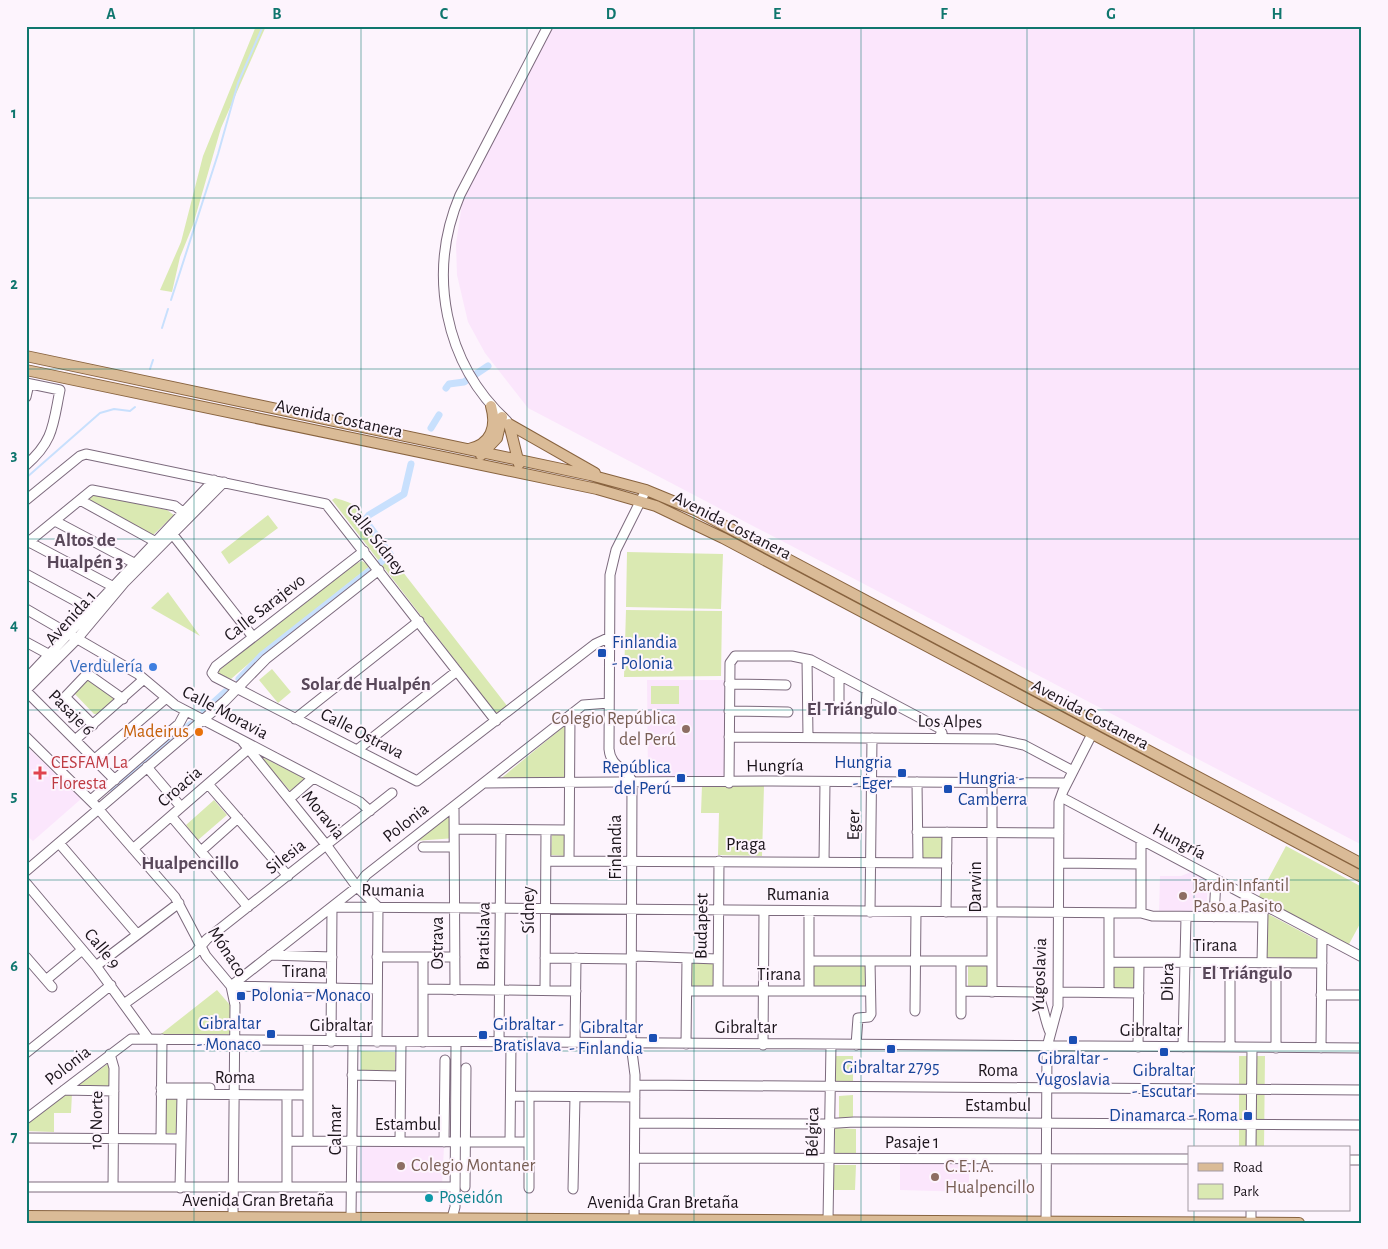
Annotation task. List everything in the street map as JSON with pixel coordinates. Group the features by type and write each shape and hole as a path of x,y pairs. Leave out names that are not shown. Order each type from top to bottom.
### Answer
{"main road":[{"name":"Avenida Costanera","path":"26,356 468,450 515,455 646,490 697,511 1362,864"},
{"name":"Avenida Costanera","path":"26,370 530,475 642,501 670,512 723,538 1362,877"},
{"path":"468,450 482,444 490,436 494,424 491,406"},
{"path":"463,461 484,453 497,438 506,421"},
{"path":"506,421 535,441 606,479"},
{"path":"506,421 515,455 521,468 530,475"},
{"path":"515,455 524,441 535,441"},
{"name":"Avenida Gran Bretaña","path":"26,1216 69,1219 233,1217 271,1220 828,1220 1299,1223"}],"street":[{"path":"506,421 491,406 466,370 452,335 443,283 446,245 453,214 466,182 548,26"},
{"path":"26,398 28,383 60,390 48,441 39,454 26,465"},
{"name":"Calle Sídney","path":"26,500 84,454 326,504 496,721"},
{"name":"Avenida 1","path":"27,677 50,655 74,637 92,610 112,586 156,542 170,532 184,513 214,480"},
{"name":"Avenida 1","path":"26,690 170,532 224,482"},
{"path":"112,586 28,543 95,490 175,506 184,513"},
{"path":"632,783 629,774 616,766 610,757 609,703 612,563 616,550 646,490"},
{"path":"80,500 156,542"},
{"path":"55,521 134,563"},
{"path":"170,532 253,637"},
{"name":"Calle Sarajevo","path":"238,689 214,676 212,671 364,551"},
{"path":"26,871 238,689 266,659 379,570"},
{"path":"26,574 92,610"},
{"path":"26,609 74,637"},
{"path":"295,718 419,621"},
{"name":"Calle Moravia","path":"74,637 144,679 165,699 360,802 370,811"},
{"path":"496,721 595,644 610,637"},
{"path":"26,642 50,655"},
{"path":"729,783 730,663 732,658 737,655 792,656 807,659 939,728 942,733 938,738"},
{"path":"807,659 808,738"},
{"path":"357,750 457,671"},
{"path":"93,725 65,697 84,676 89,675 123,699"},
{"path":"839,675 839,705"},
{"path":"75,740 144,679"},
{"path":"730,684 786,685"},
{"name":"Calle Ostrava","path":"238,689 418,781 496,721"},
{"name":"Pasaje 6","path":"26,690 115,780"},
{"path":"866,710 867,690"},
{"path":"95,759 165,699"},
{"name":"Polonia","path":"231,986 357,887 366,875 587,703 609,703"},
{"path":"91,800 182,722 186,711"},
{"path":"729,711 788,712"},
{"path":"569,861 570,716"},
{"name":"Yugoslavia","path":"1046,1222 1047,1046 1057,1012 1061,797 1066,783 1092,734"},
{"name":"Mónaco","path":"26,737 91,800 179,903 200,946 231,986 235,1000 233,1217"},
{"name":"Los Alpes","path":"729,737 938,738 1012,741 1039,752 1073,771"},
{"name":"Eger","path":"870,912 872,738"},
{"name":"Moravia","path":"243,741 248,750 289,798 357,887 378,907"},
{"name":"Croacia","path":"133,849 248,750"},
{"path":"147,768 181,807"},
{"path":"289,798 313,778"},
{"path":"824,862 825,782"},
{"path":"917,782 918,862"},
{"name":"Hungría","path":"484,783 1066,783"},
{"name":"Finlandia","path":"632,783 631,1044 635,1085 634,1221"},
{"name":"Darwin","path":"992,783 992,992"},
{"path":"208,784 288,876"},
{"name":"Silesia","path":"124,1004 195,953 200,946 248,907 392,793"},
{"name":"Hungría","path":"1061,797 1362,957"},
{"name":"Ostrava","path":"454,807 454,990"},
{"path":"170,816 248,907"},
{"path":"201,852 238,818"},
{"path":"455,830 570,830"},
{"name":"Bratislava","path":"499,1043 501,830"},
{"name":"Sídney","path":"545,990 546,830"},
{"path":"917,832 1059,833"},
{"path":"946,912 947,832"},
{"path":"1141,840 1141,913"},
{"path":"59,843 137,934"},
{"path":"423,847 454,847"},
{"name":"Praga","path":"546,861 947,863"},
{"name":"Budapest","path":"718,861 718,991"},
{"path":"1059,863 1141,864"},
{"path":"1214,917 1216,880"},
{"name":"Calle 9","path":"26,883 111,985 149,1039"},
{"path":"96,966 179,903"},
{"path":"1262,963 1263,905"},
{"path":"331,1042 332,907"},
{"name":"Rumania","path":"332,907 870,912 1109,912 1141,913 1152,916 1263,917"},
{"path":"377,1042 378,907"},
{"path":"763,1044 764,911"},
{"path":"809,911 809,991"},
{"path":"915,1011 916,912"},
{"path":"1109,912 1109,992"},
{"name":"Dibra","path":"1184,1047 1186,917"},
{"path":"1321,1048 1322,936"},
{"path":"46,980 82,950"},
{"path":"270,955 332,957"},
{"path":"545,958 631,959 637,956 717,959"},
{"path":"26,957 52,987"},
{"path":"378,957 454,957"},
{"name":"Ostrava","path":"423,957 423,1042"},
{"path":"575,1043 576,958"},
{"name":"Budapest","path":"686,1044 688,959"},
{"name":"Tirana","path":"809,960 992,961"},
{"path":"856,1045 858,1018 869,1017 871,1014 870,961"},
{"path":"961,961 961,1014"},
{"name":"Tirana","path":"1109,962 1322,963"},
{"path":"1138,1047 1139,962"},
{"path":"1230,963 1230,1048"},
{"path":"1276,963 1276,1048"},
{"path":"26,1053 111,985"},
{"name":"Tirana","path":"231,986 377,989"},
{"path":"423,989 576,991"},
{"name":"Tirana","path":"687,991 870,991"},
{"path":"961,992 1034,992 1040,996 1044,1018 1050,1032"},
{"path":"1058,992 1139,993"},
{"path":"1322,995 1362,995"},
{"name":"Polonia","path":"26,1119 130,1039"},
{"name":"Gibraltar","path":"130,1039 308,1042 1362,1048"},
{"path":"161,1139 162,1039"},
{"path":"308,1042 308,1141"},
{"name":"Calmar","path":"353,1042 351,1187 355,1219"},
{"path":"400,1042 400,1141"},
{"path":"452,1220 455,1187 456,1043"},
{"path":"510,1142 511,1043"},
{"name":"Bélgica","path":"828,1220 830,1045"},
{"path":"1252,1048 1252,1146"},
{"name":"10 Norte","path":"110,1054 114,1068 113,1187"},
{"path":"444,1142 445,1060"},
{"path":"465,1187 466,1068"},
{"path":"352,1075 400,1076"},
{"name":"Roma","path":"635,1085 1362,1090"},
{"path":"64,1090 114,1091"},
{"name":"Roma","path":"161,1091 308,1092"},
{"path":"179,1092 181,1139 180,1188"},
{"name":"Roma","path":"235,1092 287,1095 308,1092"},
{"path":"287,1095 287,1186"},
{"path":"511,1096 635,1097"},
{"path":"529,1096 529,1188"},
{"path":"573,1189 575,1097"},
{"path":"444,1100 466,1100"},
{"name":"Estambul","path":"635,1123 1046,1122 1362,1125"},
{"path":"26,1138 181,1139"},
{"name":"Estambul","path":"287,1141 529,1142"},
{"name":"Pasaje 1","path":"634,1158 1188,1158"},
{"path":"455,1174 465,1174"},
{"path":"26,1186 180,1188 287,1186 455,1187"}],"shaded area":[{"path":"552,26 1362,26 1362,845 528,408 485,353 468,322 457,275 456,244 462,204 472,175"},
{"name":"Colegio República del Perú","path":"647,680 724,680 724,778 648,777"},
{"name":"CESFAM La Floresta","path":"26,746 81,799 33,841 26,835"},
{"name":"Jardin Infantil Paso a Pasito","path":"1191,872 1208,880 1206,913 1159,912 1160,876 1181,876"},
{"name":"Colegio Montaner","path":"359,1145 444,1146 442,1186 358,1186"},
{"name":"C.E.I.A. Hualpencillo","path":"900,1162 969,1165 969,1192 900,1190"}],"green space":[{"path":"256,26 266,26 221,128 193,225 180,257 172,292 160,290 181,242 203,156"},
{"path":"94,493 167,510 174,515 151,537 87,501"},
{"path":"335,498 358,508 364,522 508,707 499,713 495,712 332,500"},
{"path":"268,515 278,528 229,564 221,552"},
{"path":"627,552 723,554 721,609 626,607"},
{"path":"362,561 370,566 231,679 219,674 218,671 355,564"},
{"path":"168,592 200,636 151,608"},
{"path":"626,610 722,611 721,676 624,677"},
{"path":"272,669 291,692 278,703 259,680"},
{"path":"85,678 119,697 99,714 94,714 73,692"},
{"path":"651,686 679,686 679,704 651,704"},
{"path":"568,723 567,780 499,780"},
{"path":"258,755 308,780 292,793"},
{"path":"702,785 764,786 762,856 718,855 719,813 701,813"},
{"path":"214,800 227,815 198,840 186,825"},
{"path":"456,808 456,838 414,841"},
{"path":"566,832 566,856 551,855 552,833"},
{"path":"921,837 947,837 946,860 920,860"},
{"path":"1286,846 1362,887 1362,920 1348,946 1258,898"},
{"path":"1268,914 1319,941 1318,959 1266,957"},
{"path":"692,962 714,963 714,988 691,987"},
{"path":"812,963 868,964 867,990 812,989"},
{"path":"968,965 990,965 990,986 968,986"},
{"path":"1111,967 1137,967 1137,990 1111,990"},
{"path":"217,990 230,1005 230,1034 161,1034"},
{"path":"361,1051 395,1052 395,1073 361,1072"},
{"path":"832,1056 853,1056 853,1082 832,1082"},
{"path":"1239,1056 1265,1056 1264,1146 1239,1146"},
{"path":"109,1063 111,1088 73,1089"},
{"path":"66,1093 72,1093 71,1113 54,1113 54,1132 26,1131 26,1124"},
{"path":"853,1095 853,1118 839,1118 839,1096"},
{"path":"164,1099 179,1099 178,1133 164,1133"},
{"path":"835,1128 856,1129 856,1156 835,1156"},
{"path":"834,1165 856,1165 855,1190 834,1190"}],"waterway":[{"path":"171,300 218,154 238,83 263,26"},
{"path":"162,328 168,309"},
{"path":"150,369 153,360"},
{"path":"446,388 449,384 464,382 488,366"},
{"path":"26,478 100,413 114,409 130,411 135,407"},
{"path":"431,428 439,415"},
{"path":"380,563 390,554 365,520 369,515 404,494 411,464"},
{"path":"239,679 262,655 369,571"},
{"path":"204,711 225,692"},
{"path":"114,790 191,724"}],"place":[{"name":"Finlandia - Polonia","path":"602,653"},
{"name":"Verdulería","path":"153,667"},
{"name":"Colegio República del Perú","path":"686,729"},
{"name":"Madeirus","path":"199,732"},
{"name":"CESFAM La Floresta","path":"40,773"},
{"name":"Hungria - Eger","path":"902,773"},
{"name":"República del Perú","path":"681,778"},
{"name":"Hungria - Camberra","path":"948,789"},
{"name":"Jardin Infantil Paso a Pasito","path":"1183,896"},
{"name":"Polonia - Monaco","path":"241,996"},
{"name":"Gibraltar - Monaco","path":"271,1034"},
{"name":"Gibraltar - Bratislava","path":"483,1035"},
{"name":"Gibraltar - Finlandia","path":"653,1038"},
{"name":"Gibraltar - Yugoslavia","path":"1073,1040"},
{"name":"Gibraltar 2795","path":"891,1049"},
{"name":"Gibraltar - Escutari","path":"1164,1052"},
{"name":"Dinamarca - Roma","path":"1248,1116"},
{"name":"Colegio Montaner","path":"401,1166"},
{"name":"C.E.I.A. Hualpencillo","path":"935,1177"},
{"name":"Poseidón","path":"429,1198"}],"district":[{"name":"Altos de Hualpén 3","path":"85,551"},
{"name":"Solar de Hualpén","path":"366,684"},
{"name":"El Triángulo","path":"852,709"},
{"name":"Hualpencillo","path":"190,863"},
{"name":"El Triángulo","path":"1247,973"}]}
